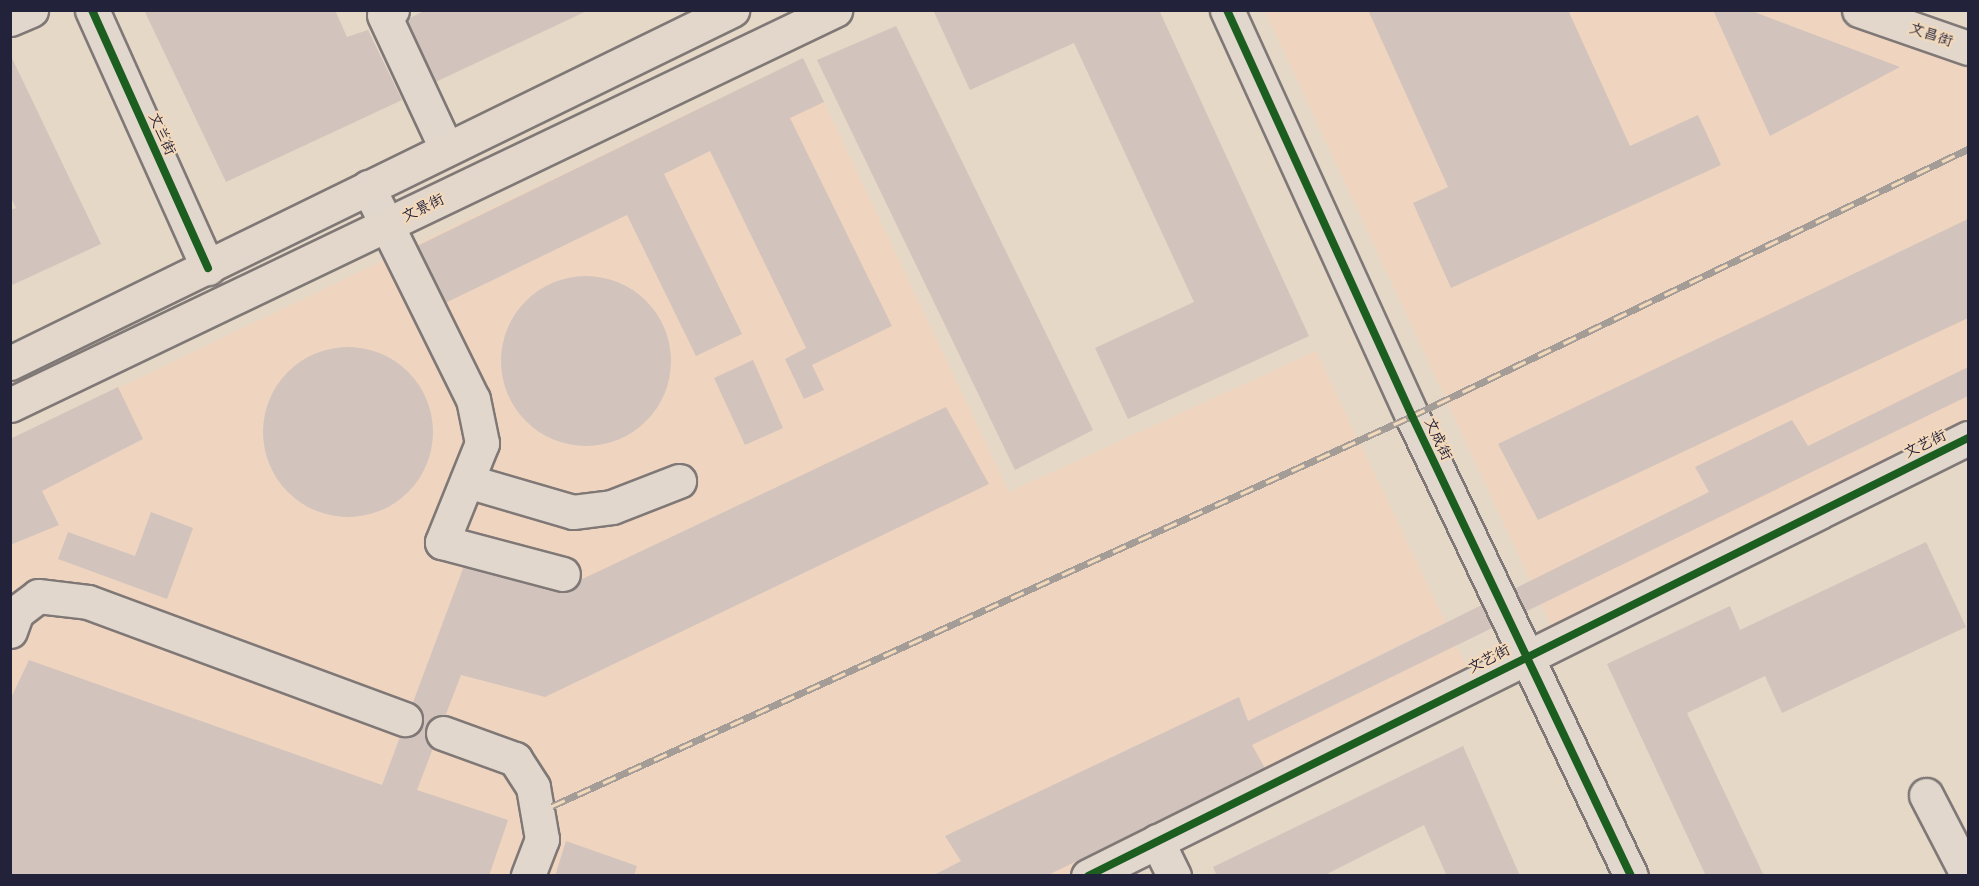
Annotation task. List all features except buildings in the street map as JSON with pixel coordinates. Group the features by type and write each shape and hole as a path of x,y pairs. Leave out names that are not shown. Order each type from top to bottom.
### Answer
{"main road":[{"name":"文景街","path":"10,405 835,10"},
{"name":"文昌街","path":"1859,10 1968,48"},
{"path":"10,363 208,268 714,14"}],"street":[{"path":"10,19 31,10"},
{"name":"文兰街","path":"92,10 208,268"},
{"name":"文成街","path":"1227,10 1525,656 1631,876"},
{"path":"386,12 446,148"},
{"path":"368,187 474,399 482,443 442,542 563,574"},
{"name":"文艺街","path":"1088,876 1525,656 1968,438"},
{"path":"467,481 573,512 612,507 679,481"},
{"path":"10,631 17,612 38,596 88,602 405,719"},
{"path":"443,733 515,759 533,787 542,839 528,876"},
{"path":"1926,795 1968,876"},
{"path":"1157,841 1174,876"}],"shaded area":[{"path":"1880,10 1968,40 1968,438 1558,640 1265,11"},
{"path":"803,58 1009,492 1316,351 1474,682 1088,875 11,876 11,440"}],"railway":[{"path":"552,806 1412,416 1968,149"}],"cycle path":[{"path":"92,10 208,268"},
{"path":"1227,10 1412,416 1631,876"},
{"path":"1088,876 1968,438"}]}
